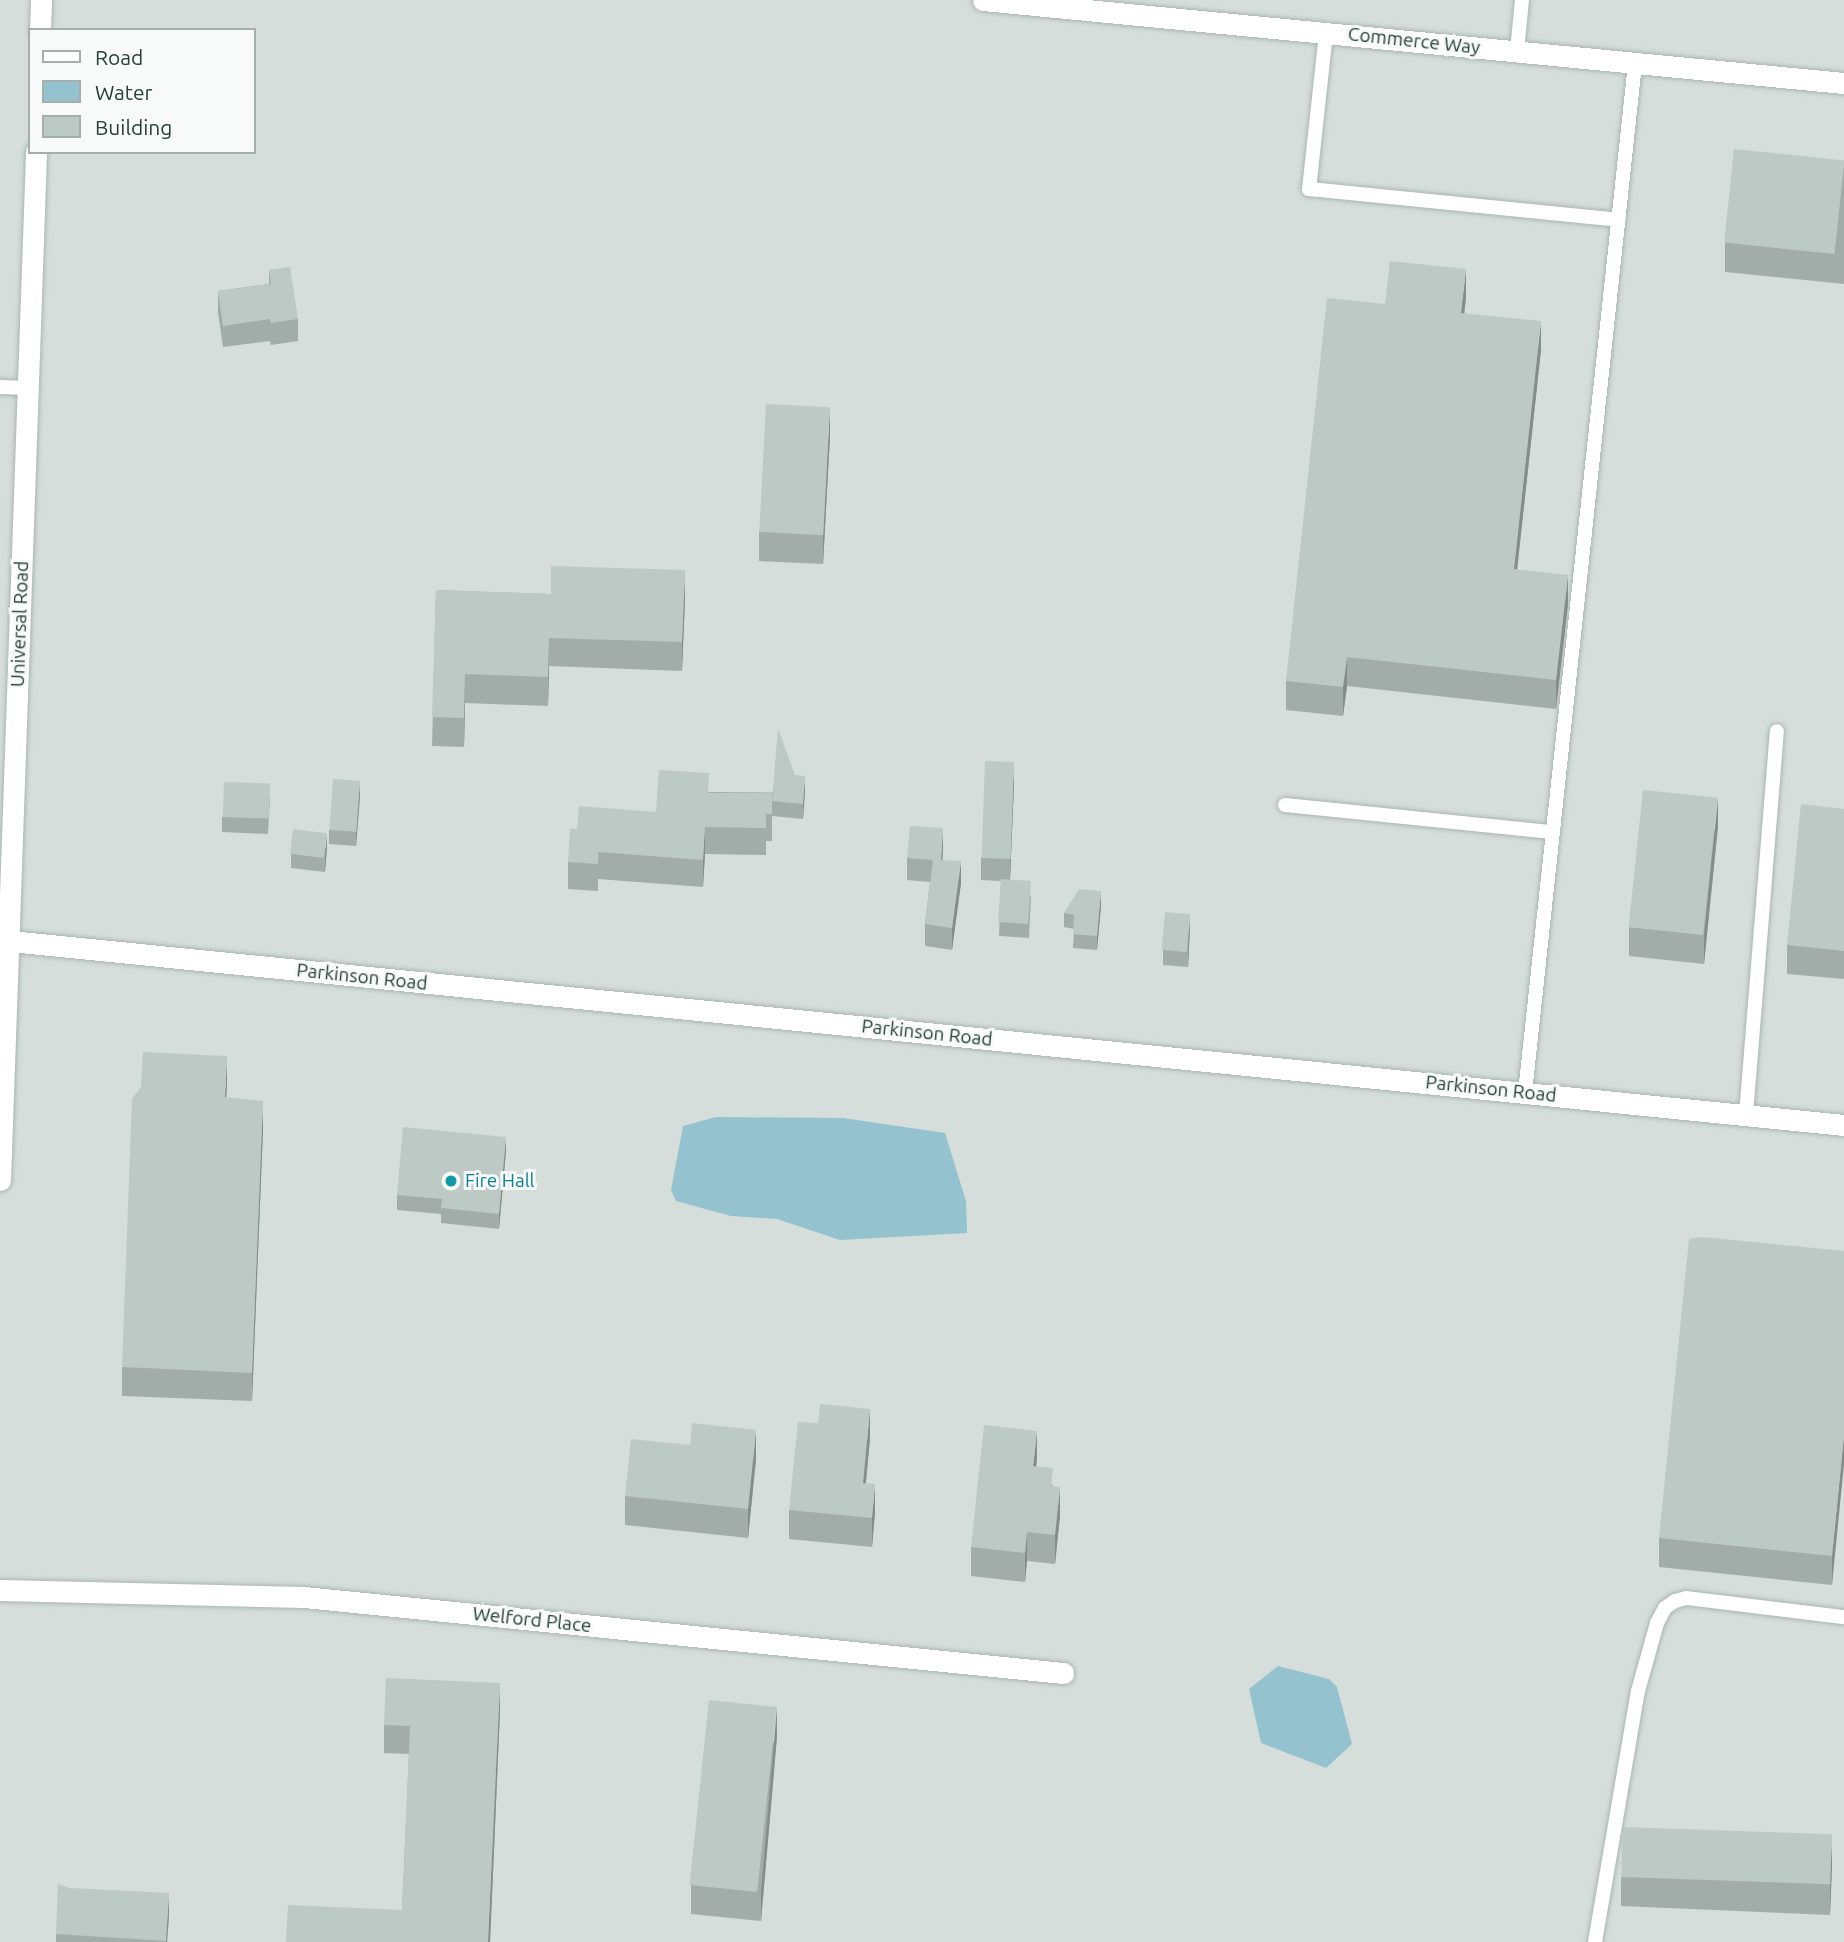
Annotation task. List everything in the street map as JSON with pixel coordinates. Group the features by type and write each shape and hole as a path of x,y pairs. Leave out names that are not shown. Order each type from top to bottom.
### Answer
{"street":[{"path":"40,28 41,0"},
{"name":"Commerce Way","path":"983,0 1844,83"},
{"name":"Universal Road","path":"0,1180 5,940 36,154"},
{"name":"Parkinson Road","path":"5,940 1844,1125"},
{"name":"Welford Place","path":"0,1590 304,1597 1063,1673"}],"lane":[{"path":"1517,51 1522,0"},
{"path":"1326,33 1309,189 1618,220"},
{"path":"1525,1093 1635,62"},
{"path":"0,387 28,388"},
{"path":"1746,1115 1777,731"},
{"path":"1285,805 1553,832"},
{"path":"1595,1942 1638,1691 1653,1633 1665,1608 1686,1598 1844,1617"}],"shaded area":[{"path":"0,0 1844,0 1844,1942 0,1942"}],"water":[{"path":"716,1117 843,1118 945,1133 966,1201 967,1233 840,1240 777,1219 731,1216 676,1201 671,1190 683,1126"},
{"path":"1278,1666 1329,1679 1337,1687 1352,1744 1326,1768 1261,1743 1249,1689"}],"building":[{"path":"1734,149 1844,161 1835,254 1724,242"},
{"path":"1390,261 1466,269 1461,313 1541,321 1514,569 1568,575 1556,680 1347,657 1343,687 1286,681 1327,298 1385,304"},
{"path":"290,267 298,319 271,323 270,319 223,326 218,291 271,284 269,270"},
{"path":"766,404 830,407 823,535 759,532"},
{"path":"551,566 685,570 682,642 549,638 548,677 465,674 464,718 432,717 436,590 551,594"},
{"path":"778,728 795,775 805,776 803,804 772,801"},
{"path":"985,761 1014,762 1011,859 982,858"},
{"path":"659,770 709,773 708,793 772,792 772,814 766,814 766,828 705,827 703,860 598,852 598,864 568,862 570,829 577,829 579,806 656,812"},
{"path":"333,779 360,781 356,832 329,830"},
{"path":"224,782 270,784 269,819 223,817"},
{"path":"1643,790 1718,798 1703,935 1629,927"},
{"path":"1801,804 1844,809 1844,951 1787,945"},
{"path":"910,826 943,828 941,860 961,861 952,928 925,924 933,860 907,858"},
{"path":"293,829 327,833 324,858 290,854"},
{"path":"1001,879 1031,881 1028,924 998,922"},
{"path":"1079,889 1101,891 1097,936 1073,934 1074,915 1064,913"},
{"path":"1165,912 1190,914 1187,952 1162,950"},
{"path":"143,1052 227,1056 225,1097 263,1101 252,1373 122,1367 132,1099 141,1087"},
{"name":"Fire Hall","path":"403,1127 506,1137 499,1214 441,1208 442,1199 397,1195"},
{"path":"1702,1237 1844,1251 1844,1435 1832,1556 1659,1538 1689,1239"},
{"path":"820,1404 870,1409 863,1483 875,1484 872,1518 789,1510 798,1422 818,1423"},
{"path":"692,1423 756,1430 748,1509 625,1496 631,1439 690,1445"},
{"path":"984,1425 1037,1431 1033,1466 1053,1468 1051,1486 1060,1487 1055,1535 1027,1532 1025,1553 971,1547"},
{"path":"386,1678 500,1683 488,1942 286,1942 288,1905 402,1910 410,1726 384,1725"},
{"path":"709,1700 777,1707 757,1892 690,1885"},
{"path":"1623,1827 1832,1834 1830,1884 1621,1877"},
{"path":"58,1884 70,1888 169,1893 166,1941 56,1934"}],"place":[{"name":"Fire Hall","path":"451,1181"}]}
